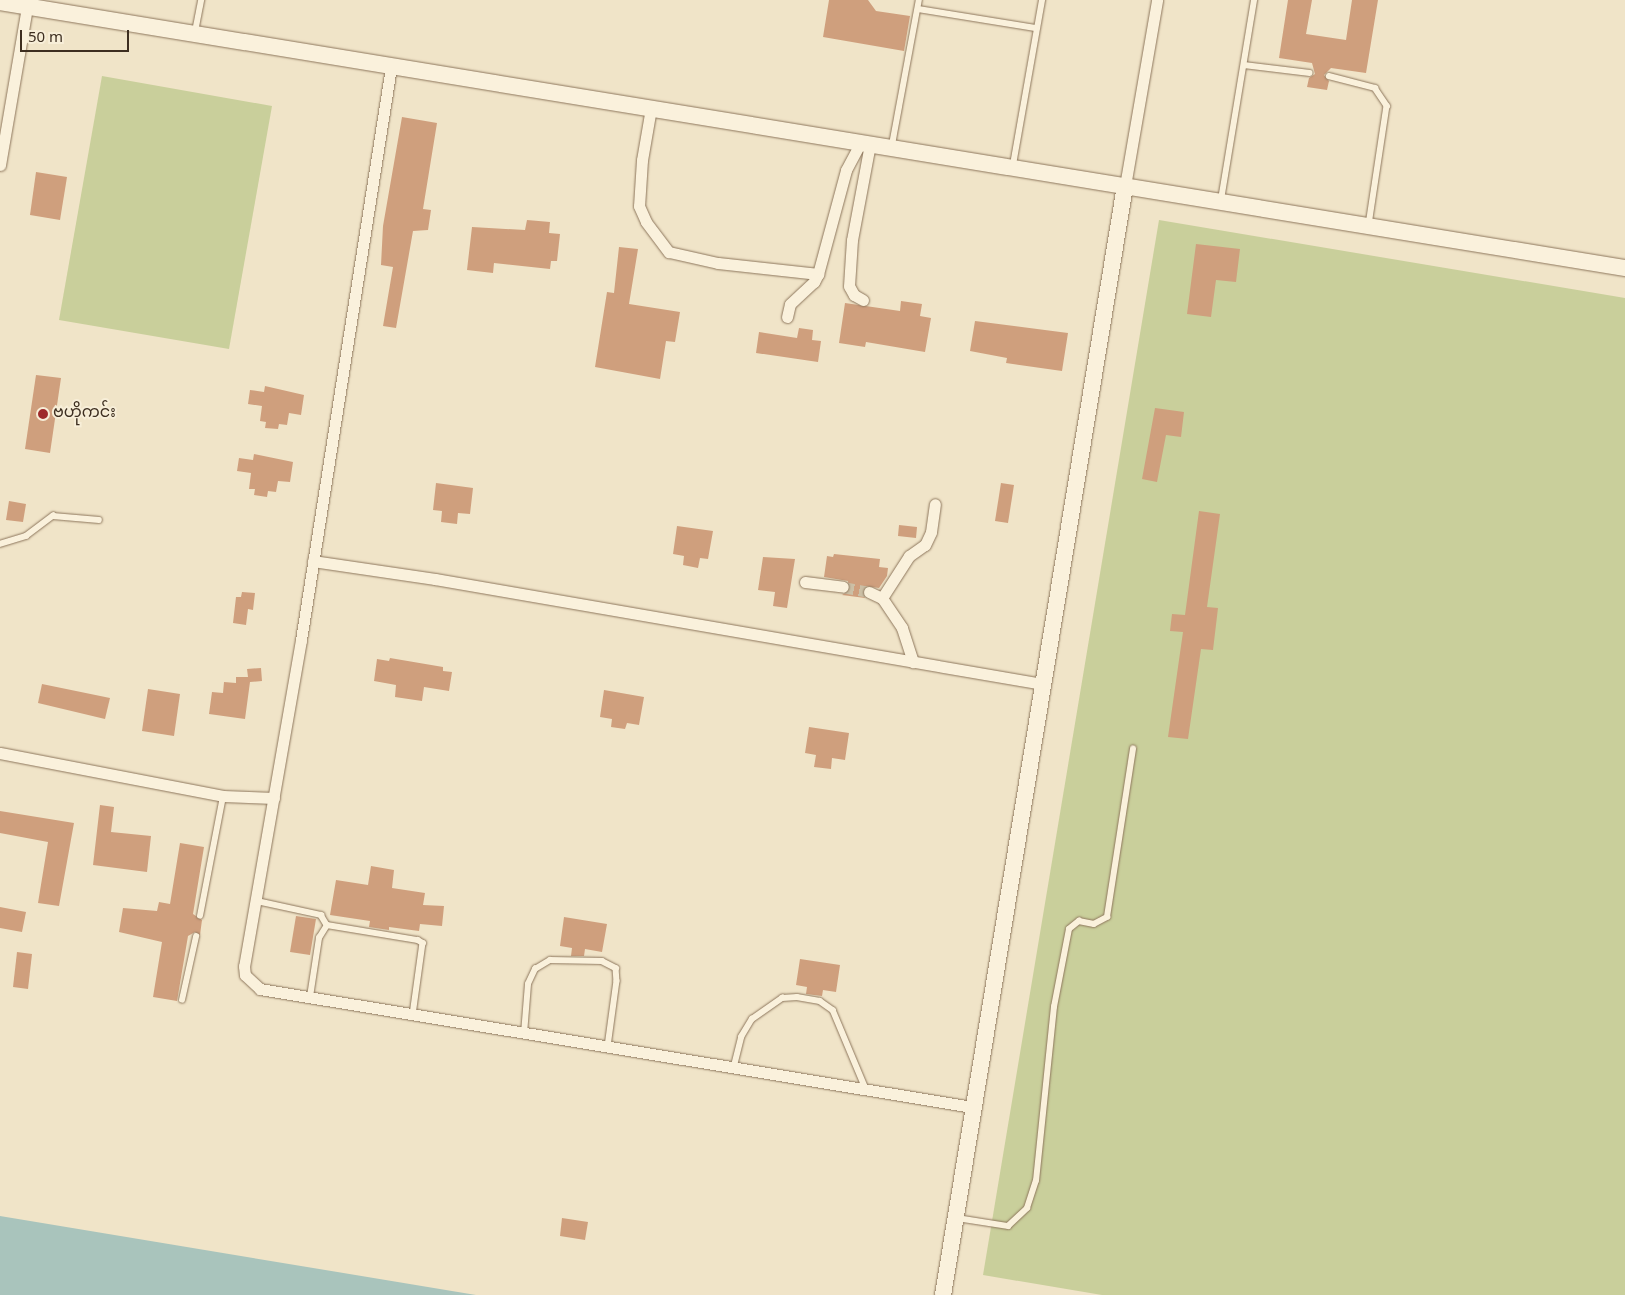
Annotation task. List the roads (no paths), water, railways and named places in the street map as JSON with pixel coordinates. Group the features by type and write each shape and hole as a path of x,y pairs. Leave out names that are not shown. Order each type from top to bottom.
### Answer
{"street":[{"path":"942,1295 1157,0"},
{"path":"0,2 28,3 194,34 391,67 1625,268"},
{"path":"0,164 28,3"},
{"path":"391,67 313,561 257,901 244,966 246,975 260,989 608,1048 734,1066 972,1107"},
{"path":"651,108 642,160 639,206 646,222 669,252 718,263 818,274"},
{"path":"787,317 790,304 814,282 818,274 846,170 865,143"},
{"path":"863,300 854,295 849,286 852,240 865,143"},
{"path":"882,598 909,556 925,545 931,532 935,504"},
{"path":"313,561 435,579 1042,684"},
{"path":"805,582 843,587"},
{"path":"869,592 882,598 902,628 913,662"},
{"path":"0,753 223,796 274,798"}],"lane":[{"path":"194,34 201,0"},
{"path":"892,148 920,0"},
{"path":"1013,167 1035,28 1042,0"},
{"path":"1220,201 1254,0"},
{"path":"918,9 1035,28"},
{"path":"1244,65 1310,73"},
{"path":"1329,76 1375,88 1387,106 1369,226"},
{"path":"0,544 26,536 53,516 99,520"},
{"path":"955,1218 1008,1226 1027,1208 1036,1180 1054,1007 1069,929 1079,921 1094,924 1107,917 1132,749"},
{"path":"200,916 223,796"},
{"path":"257,901 321,914 327,925"},
{"path":"310,997 319,938 327,925"},
{"path":"327,925 423,943 413,1015"},
{"path":"182,1000 196,937"},
{"path":"524,1034 528,984 535,969 550,960 602,961 616,968 617,981 608,1048"},
{"path":"734,1066 741,1037 752,1019 782,998 797,997 820,1001 833,1010 866,1089"}],"water":[{"path":"0,1216 476,1295 0,1295"}],"tunnel":[{"path":"843,587 869,592"}],"place":[{"name":"ဗဟိုကင်း","path":"43,414"}]}
